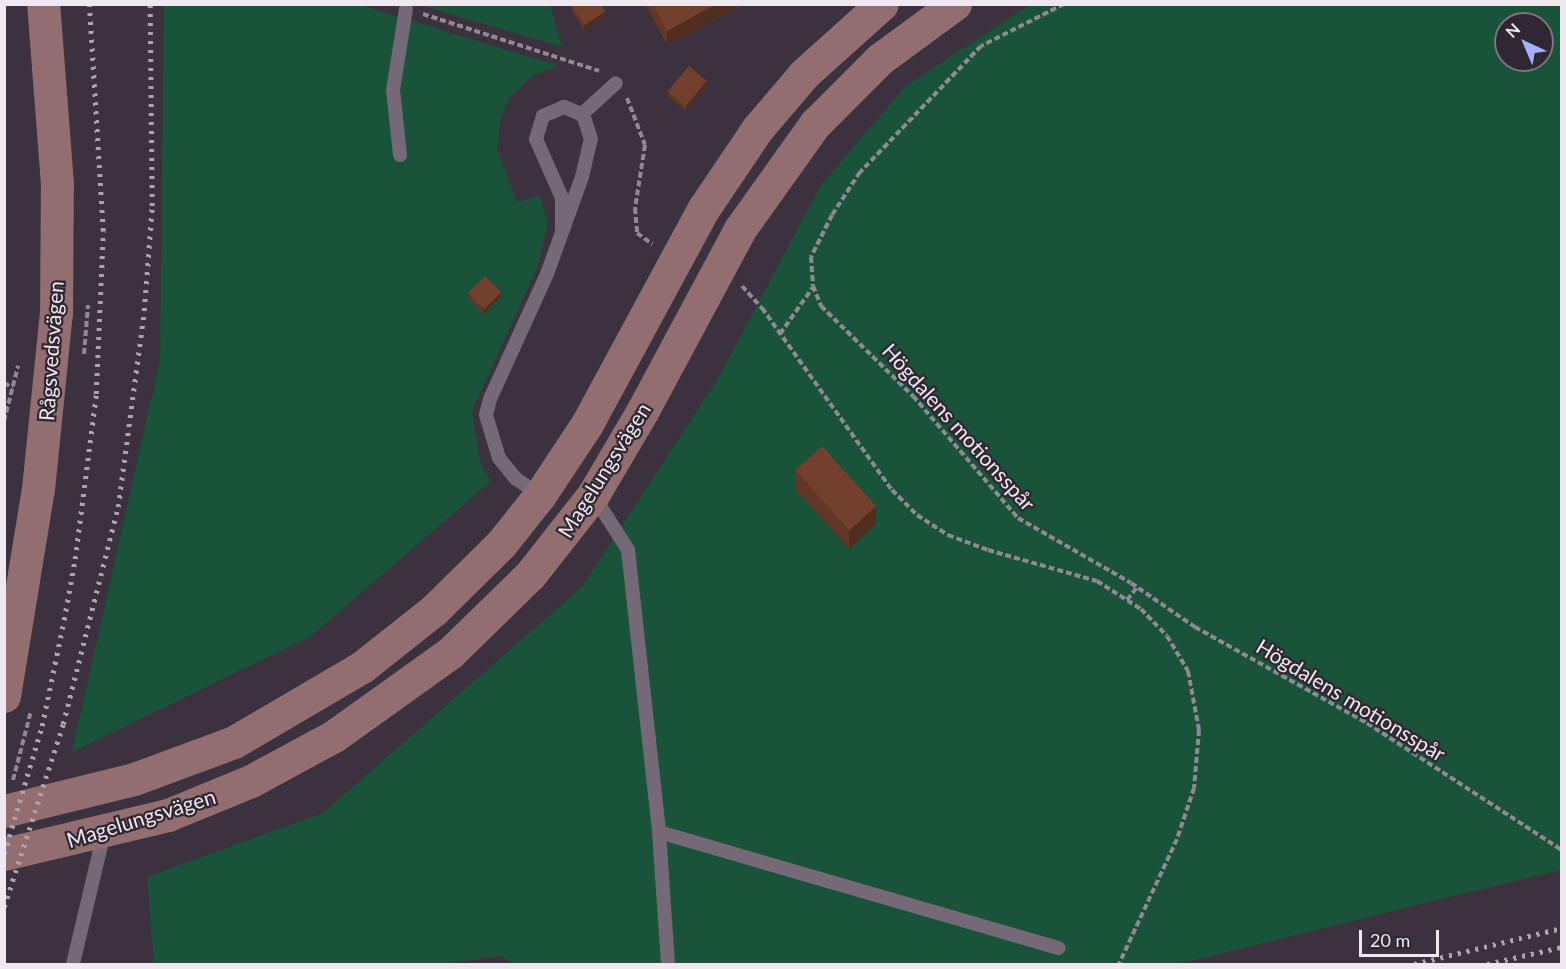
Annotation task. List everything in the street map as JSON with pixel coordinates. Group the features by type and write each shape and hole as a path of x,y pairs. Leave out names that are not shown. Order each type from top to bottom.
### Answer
{"main road":[{"name":"Rågsvedsvägen","path":"4,696 13,589 38,489 56,313 57,184 44,4"},
{"name":"Magelungsvägen","path":"8,800 52,802 185,762 234,742 322,693 393,644 434,610 501,543 540,495 587,424 728,168 804,73 882,4"},
{"name":"Magelungsvägen","path":"4,854 104,833 168,815 251,781 380,706 450,653 492,615 567,532 592,495 758,201 815,124 880,59 956,4"}],"lane":[{"path":"400,155 393,90 406,9"},
{"path":"581,115 616,83"},
{"path":"540,495 516,479 499,458 486,415 490,399 547,274 562,229 591,139 581,115 564,107 543,116 536,139 562,198 562,229"},
{"path":"592,495 628,550 659,832 668,964"},
{"path":"659,832 1059,948"},
{"path":"72,964 104,833"}],"path":[{"name":"Högdalens motionsspår","path":"1064,4 981,46 860,172 811,257 813,286 821,306 913,396 1018,518 1137,587 1195,627 1367,723 1562,850"},
{"path":"653,250 660,236"},
{"path":"715,276 730,279 749,291 892,490 917,515 948,535 1097,581 1127,600 1167,636 1188,671 1199,730 1194,788 1177,839 1119,964"},
{"path":"780,334 813,286"},
{"path":"4,383 14,388 4,421"},
{"path":"1127,600 1137,587"},
{"path":"8,800 27,732"}],"green space":[{"path":"1031,4 1561,5 1561,870 1179,964 512,964 502,956 444,964 154,964 147,877 323,813 582,587 716,382 821,185 906,86"},
{"path":"164,5 361,5 558,66 534,75 511,96 501,117 497,150 517,202 540,196 548,223 538,266 472,411 481,466 491,481 310,637 72,752 160,360"},
{"path":"420,5 550,5 562,47"}],"building":[{"path":"574,4 601,4 605,12 584,25 572,6"},
{"path":"653,4 716,4 667,31"},
{"path":"689,66 707,81 685,106 668,91"},
{"path":"485,276 501,292 484,309 468,293"},
{"path":"822,446 876,506 849,530 795,470"}],"railway":[{"path":"4,854 42,726 64,620 75,559 96,394 103,231 89,4"},
{"path":"4,907 63,724 118,507 144,311 152,206 150,4"},
{"path":"1414,964 1562,928"},
{"path":"1487,964 1562,947"}]}
